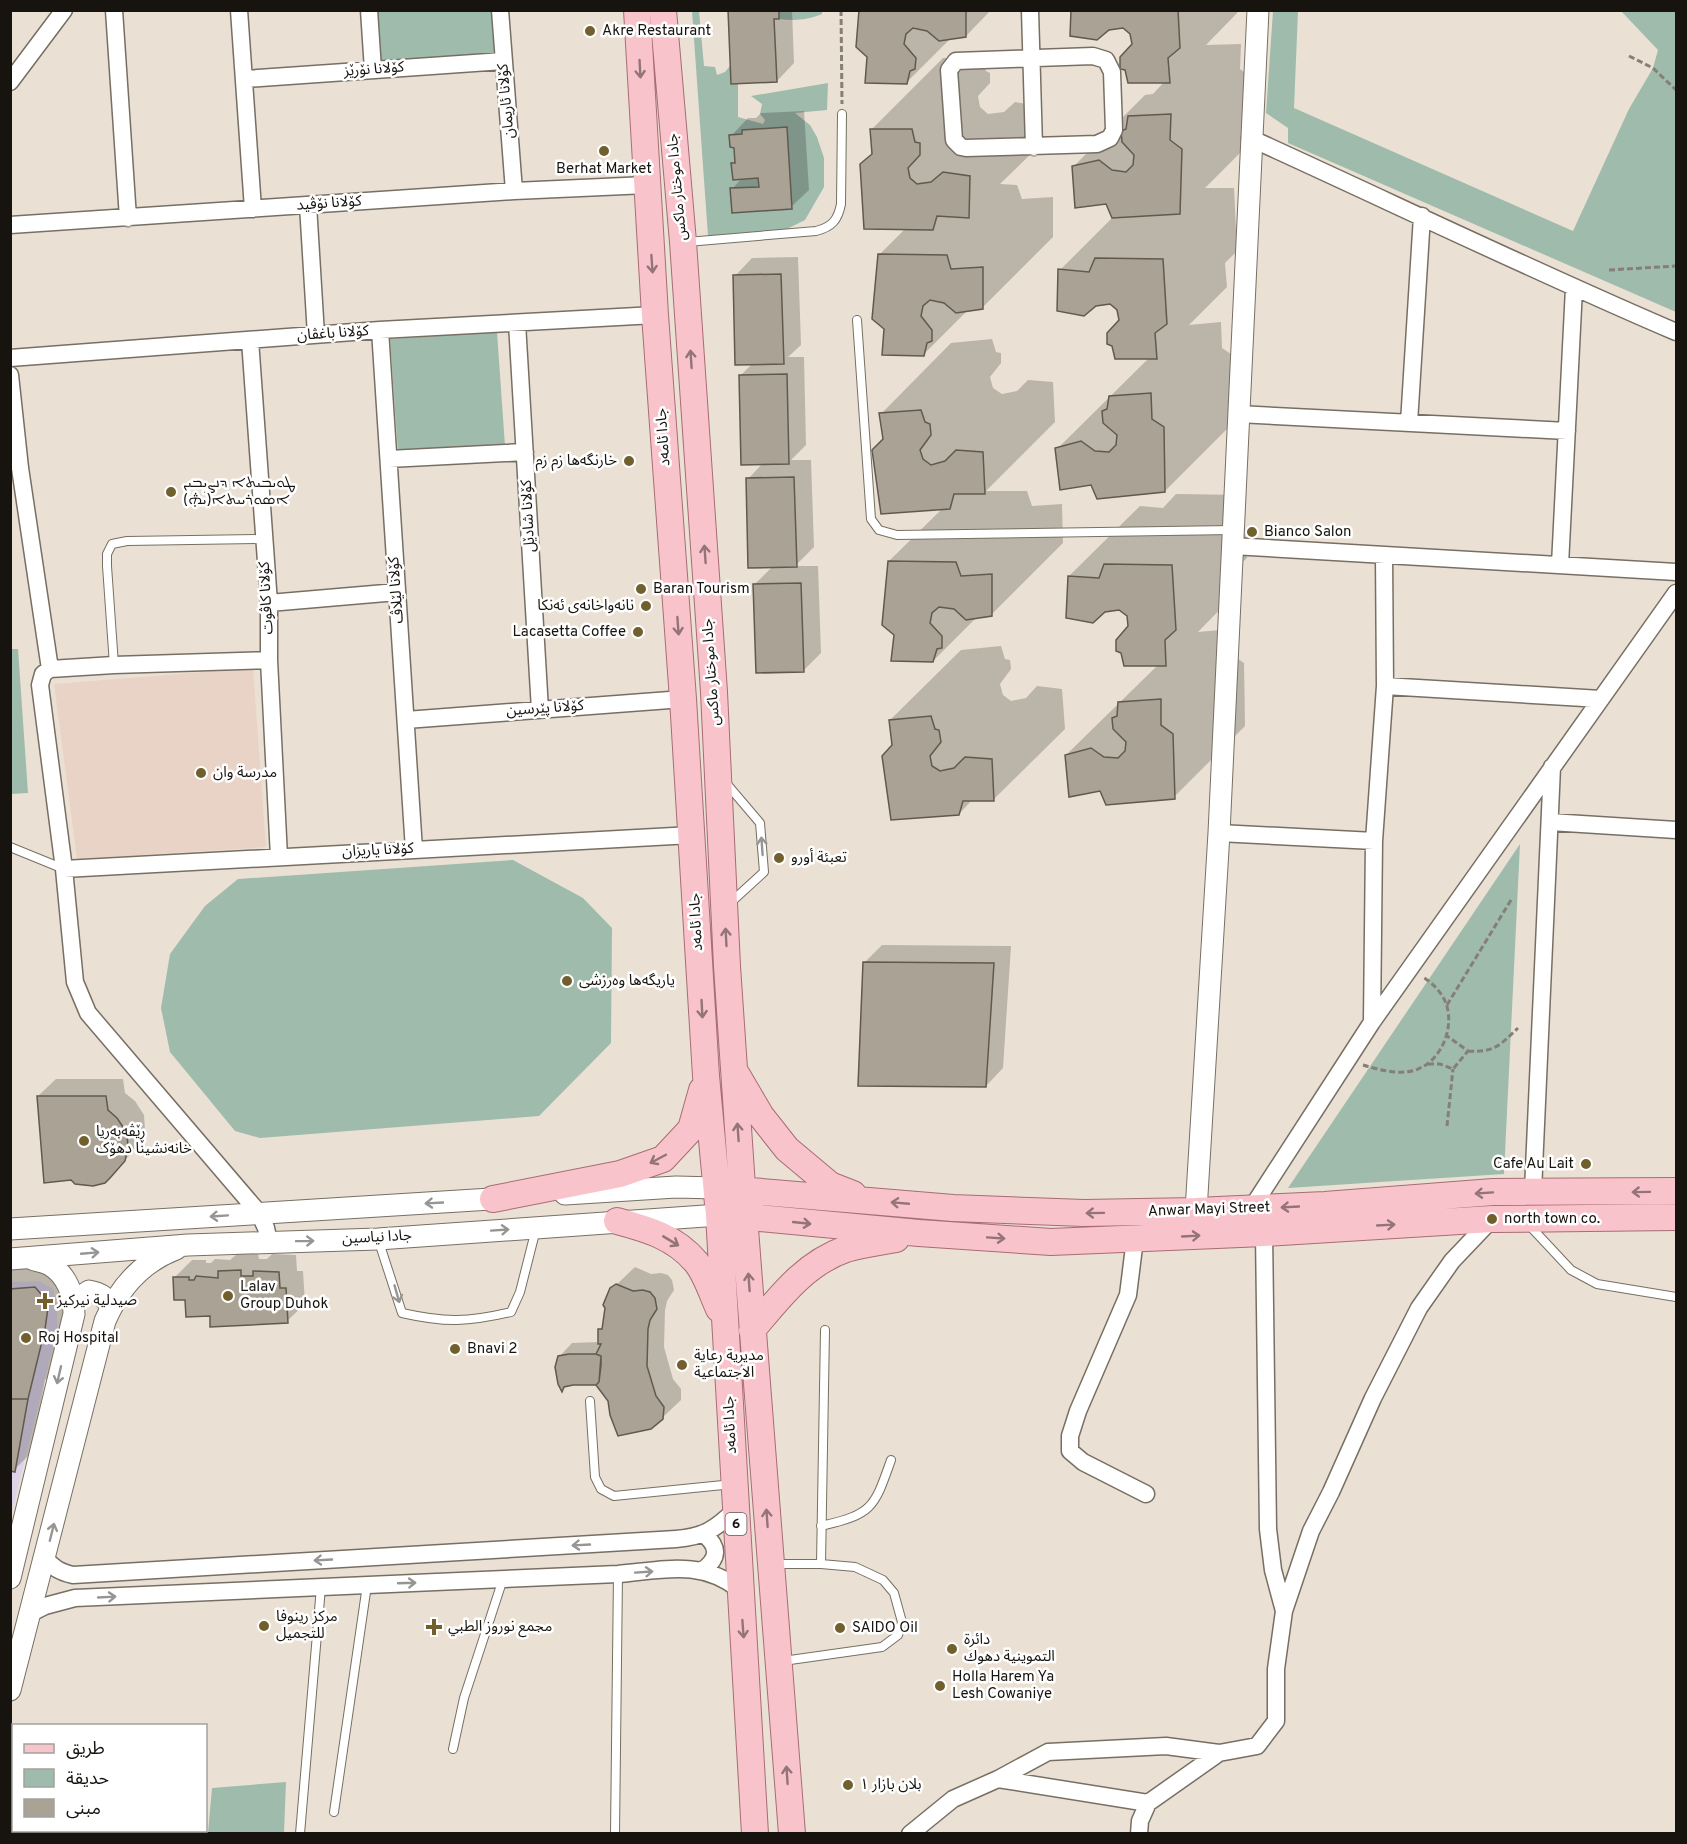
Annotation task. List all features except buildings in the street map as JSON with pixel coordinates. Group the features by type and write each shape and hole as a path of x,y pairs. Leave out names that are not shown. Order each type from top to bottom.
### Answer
{"main road":[{"name":"جادا ئامەد","path":"636,10 692,835 706,1076 717,1188 731,1215 752,1330 792,1833"},
{"name":"جادا موختار ماكس","path":"663,10 683,242 718,775 742,1190"},
{"path":"734,1070 761,1116 787,1149 830,1185 867,1200"},
{"path":"493,1199 620,1174 663,1159 691,1129 706,1076"},
{"name":"Anwar Mayi Street","path":"717,1188 953,1208 1084,1213 1251,1209 1533,1191 1677,1191"},
{"name":"جادا ئامەد","path":"742,1190 731,1215 725,1321 755,1833"},
{"name":"Anwar Mayi Street","path":"731,1215 919,1233 1051,1242 1264,1233 1492,1219 1677,1217"},
{"path":"617,1221 643,1228 674,1241 697,1263 725,1321"},
{"path":"752,1330 792,1283 820,1261 847,1249 919,1233"}],"street":[{"path":"10,81 64,10"},
{"path":"114,10 128,218"},
{"path":"239,10 253,209"},
{"path":"369,10 372,70"},
{"name":"کۆلانا ئاریمان","path":"500,10 514,191"},
{"path":"1030,10 1034,147"},
{"path":"1196,1211 1220,832 1250,138 1258,10"},
{"path":"1098,56 1106,60 1112,72 1114,129 1110,138 1102,144 1034,147 966,148 957,145 953,135 949,70 952,63 960,60 1098,56"},
{"name":"کۆلانا نۆرێز","path":"245,79 503,61"},
{"path":"1250,138 1574,288 1677,332"},
{"name":"کۆلانا نۆڤید","path":"10,225 514,191 647,185"},
{"path":"308,205 316,335"},
{"path":"1409,423 1422,216"},
{"path":"1560,565 1574,288"},
{"name":"کۆلانا باغڤان","path":"10,358 380,330 655,315"},
{"name":"کۆلانا شادێل","path":"517,323 540,710"},
{"name":"کۆلانا لێلاڤ","path":"380,330 414,850"},
{"name":"کۆلانا کاڤوت","path":"250,339 269,603 269,660 279,856"},
{"path":"10,375 20,468 50,669"},
{"path":"1238,414 1567,431"},
{"path":"388,459 525,452"},
{"path":"1233,538 1384,555 1677,572"},
{"path":"1372,1022 1374,842 1384,686 1384,555"},
{"path":"269,603 397,591"},
{"path":"1251,1209 1372,1022 1677,593"},
{"path":"269,660 114,664 50,669 43,674 40,685 64,869 75,982 88,1013 259,1213 269,1242"},
{"path":"1384,686 1601,699"},
{"name":"کۆلانا پێرسین","path":"406,720 683,699"},
{"path":"1533,1191 1552,767"},
{"path":"1550,822 1677,830"},
{"path":"1220,832 1374,842"},
{"name":"کۆلانا یاریزان","path":"64,869 692,835"},
{"name":"جادا نیاسین","path":"10,1229 676,1187 717,1188"},
{"name":"جادا نیاسین","path":"20,1259 188,1245 378,1239 731,1215"},
{"path":"910,1833 953,1799 998,1779 1048,1752 1166,1746 1219,1753 1257,1746 1276,1721 1276,1669 1284,1611 1311,1531 1373,1398 1419,1308 1452,1261 1492,1219"},
{"path":"1264,1233 1268,1529 1273,1570 1284,1611"},
{"path":"1135,1239 1128,1295 1078,1411 1070,1436 1070,1451 1083,1462 1146,1494"},
{"path":"10,1690 105,1322 124,1286 142,1268 164,1254 188,1245"},
{"path":"10,1578 74,1314 74,1301 66,1280 50,1265 20,1259"},
{"path":"74,1301 89,1291 99,1293 107,1299 111,1308"},
{"path":"45,1558 52,1566 73,1575 676,1539 704,1534 721,1524 735,1510"},
{"path":"703,1570 712,1563 716,1553 712,1542 704,1534"},
{"path":"31,1613 45,1606 75,1598 690,1569 716,1574 740,1590"},
{"path":"73,1575 69,1587 75,1598"},
{"path":"1139,1833 1140,1821 1148,1803 1219,1753"},
{"path":"998,1779 1148,1803"}],"lane":[{"path":"683,242 816,231 825,229 834,222 841,204 842,114"},
{"path":"857,320 871,519 879,530 897,535 1233,538"},
{"path":"114,664 107,566 107,554 112,544 127,541 264,538"},
{"path":"718,775 760,823 764,872 724,909"},
{"path":"10,847 64,869"},
{"path":"1523,1219 1571,1270 1597,1284 1677,1298"},
{"path":"378,1239 402,1313 431,1320 478,1320 512,1312 520,1293 537,1228"},
{"path":"820,1564 825,1330"},
{"path":"590,1401 595,1477 601,1489 607,1493 614,1496 734,1484"},
{"path":"821,1526 849,1519 863,1512 877,1498 891,1460"},
{"path":"771,1564 855,1567 883,1580 894,1593 902,1622 898,1635 882,1647 778,1662"},
{"path":"615,1833 618,1574"},
{"path":"453,1749 464,1698 503,1579"},
{"path":"334,1812 367,1585"},
{"path":"300,1833 321,1587"}],"path":[{"path":"841,10 842,114"},
{"path":"1629,56 1653,68 1677,90"},
{"path":"1609,270 1677,266"},
{"path":"1447,1007 1511,900"},
{"path":"1348,1060 1375,1068 1417,1070 1428,1064 1438,1053 1449,1028 1444,998 1436,987 1424,978 1407,973"},
{"path":"1447,1036 1468,1051 1480,1052 1500,1046 1518,1028"},
{"path":"1447,1126 1453,1070 1468,1051"},
{"path":"1428,1064 1440,1064 1453,1070"}],"shaded area":[{"path":"253,668 266,847 77,859 54,684"},
{"path":"39,1281 53,1289 57,1310 57,1330 11,1516 11,1282"}],"green space":[{"path":"369,11 500,11 503,61 373,70"},
{"path":"692,11 699,11 704,66 715,67 717,75 725,72 730,66 731,84 738,84 738,117 763,124 765,120 760,114 762,104 751,96 828,83 827,110 795,113 810,125 817,137 824,158 824,187 805,220 783,231 708,236"},
{"path":"779,11 822,11 822,14 806,19 785,20 779,19"},
{"path":"1273,11 1298,11 1294,108 1573,231 1629,109 1653,68 1658,50 1621,11 1676,11 1676,312 1288,143 1288,128 1266,113"},
{"path":"497,332 505,446 398,453 390,339"},
{"path":"11,649 18,649 28,793 11,794"},
{"path":"1520,844 1504,1174 1288,1188"},
{"path":"513,860 583,898 612,928 611,1043 539,1116 260,1138 235,1131 170,1052 161,1008 170,954 205,906 238,879"},
{"path":"286,1782 284,1833 208,1833 212,1788"}],"place":[{"name":"Akre Restaurant","path":"590,31"},
{"name":"Berhat Market","path":"604,151"},
{"name":"خارنگەها زم زم","path":"629,461"},
{"name":"ܛܘܝܒܝܬܐ ܕܢܨܝܒܝܢ ܐܣܘܪܝܝܬܐ(ܞ)","path":"171,492"},
{"name":"Bianco Salon","path":"1252,532"},
{"name":"Baran Tourism","path":"641,589"},
{"name":"نانەواخانەی ئەنکا","path":"646,606"},
{"name":"Lacasetta Coffee","path":"638,632"},
{"name":"مدرسة وان","path":"201,773"},
{"name":"تعبئة أورو","path":"779,858"},
{"name":"ياريگەها وەرزشی","path":"567,981"},
{"name":"ڕێڤه‌به‌ریا خانەنشينا دهۆک","path":"84,1141"},
{"name":"Cafe Au Lait","path":"1586,1164"},
{"name":"north town co.","path":"1492,1219"},
{"name":"Lalav Group Duhok","path":"228,1296"},
{"name":"صيدلية نيركيز","path":"45,1301"},
{"name":"Roj Hospital","path":"26,1338"},
{"name":"Bnavi 2","path":"455,1349"},
{"name":"مديرية رعاية الاجتماعية","path":"682,1365"},
{"name":"مركز رينوفا للتجميل","path":"264,1626"},
{"name":"مجمع نوروز الطبي","path":"434,1627"},
{"name":"SAIDO Oil","path":"840,1628"},
{"name":"دائرة التموينية دهوك","path":"952,1649"},
{"name":"Holla Harem Ya Lesh Cowaniye","path":"940,1686"},
{"name":"بلان بازار ١","path":"848,1785"}]}
